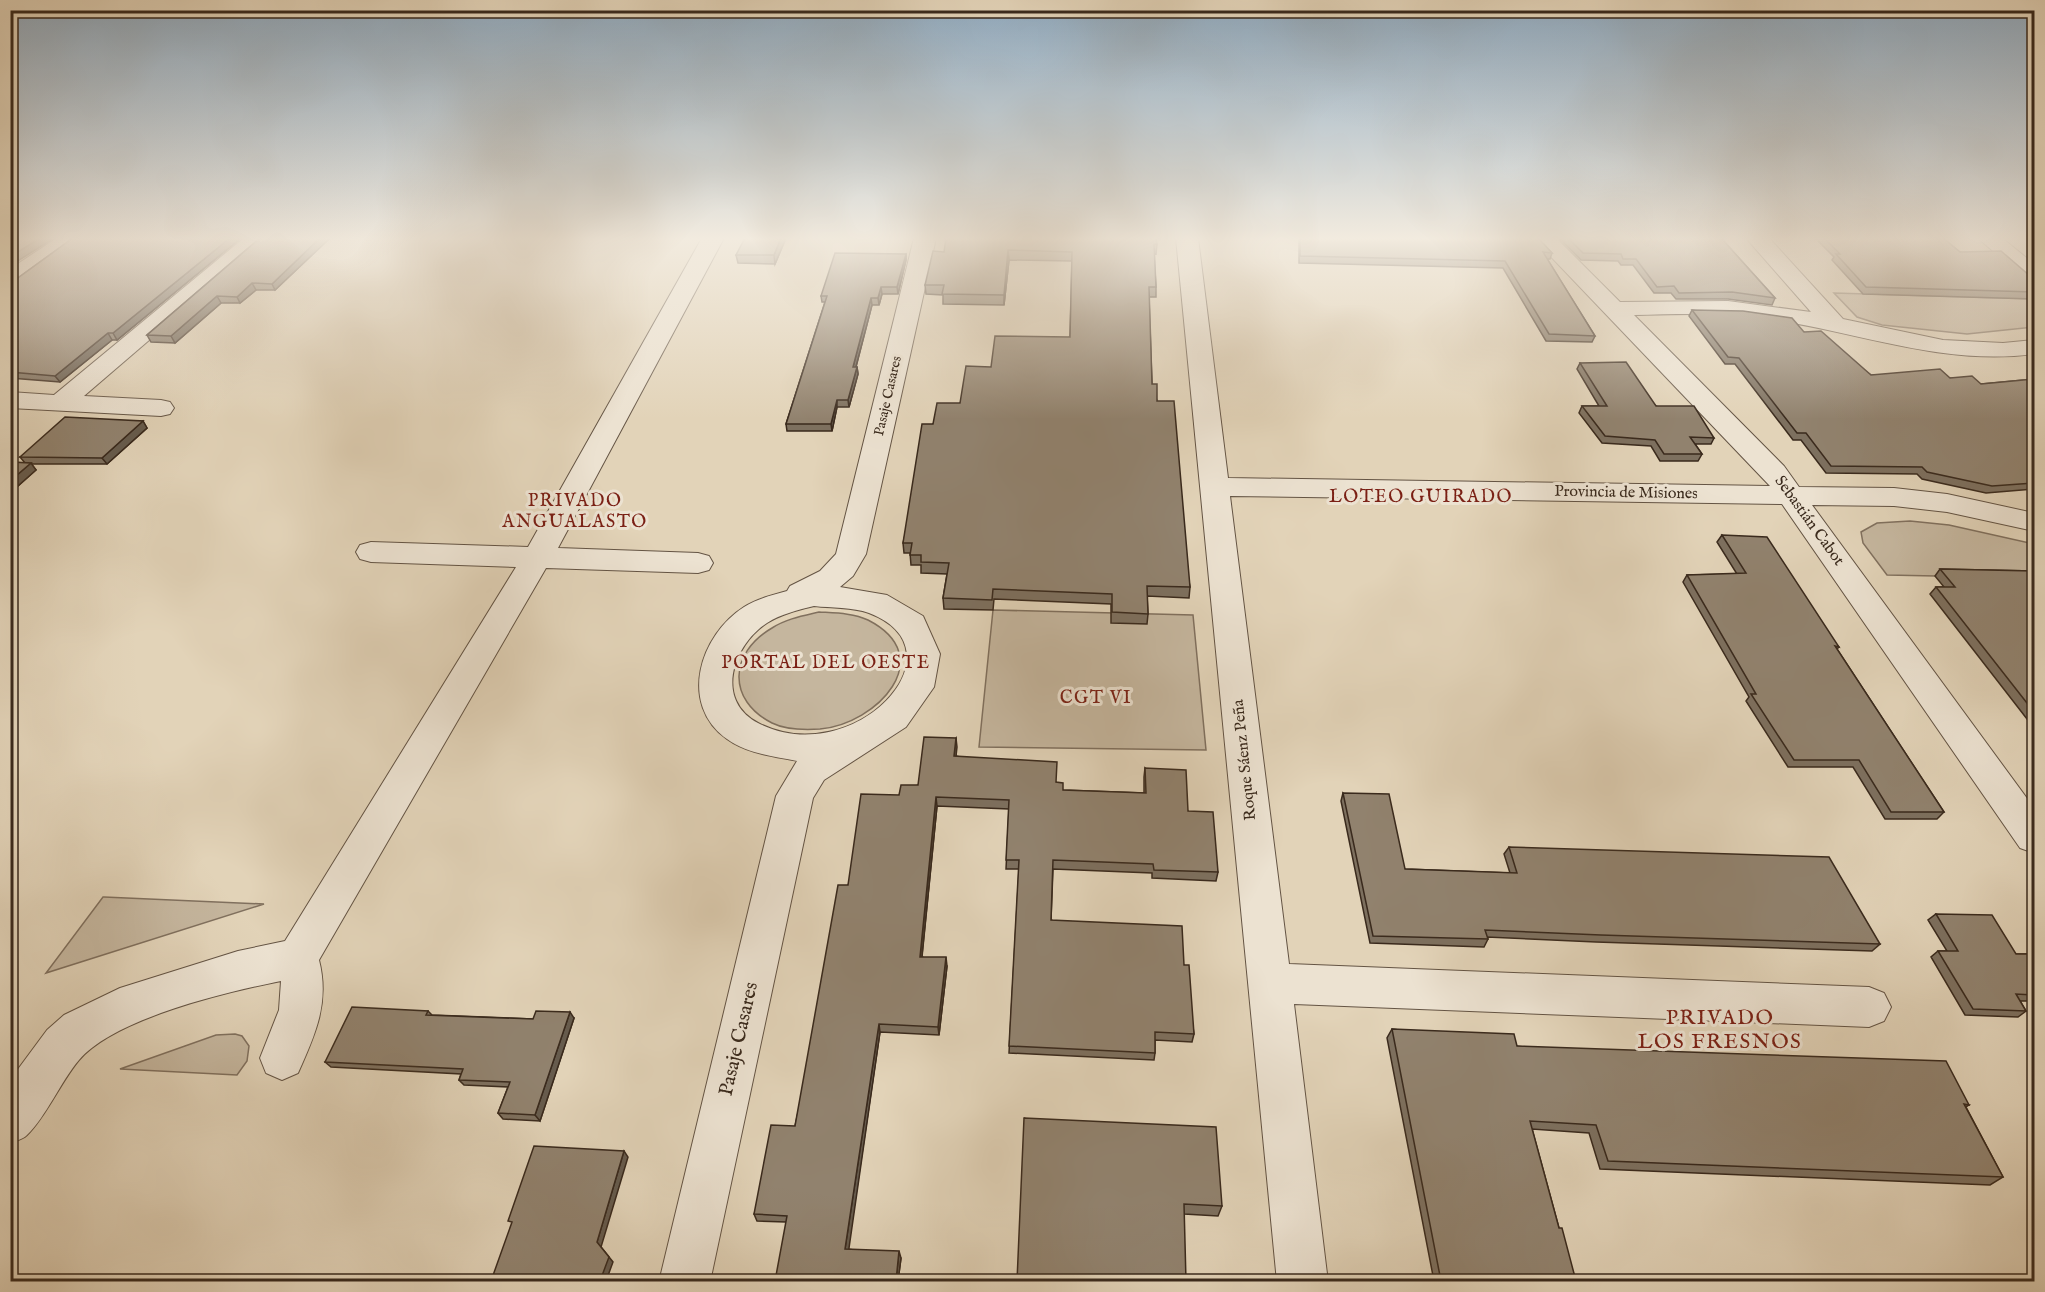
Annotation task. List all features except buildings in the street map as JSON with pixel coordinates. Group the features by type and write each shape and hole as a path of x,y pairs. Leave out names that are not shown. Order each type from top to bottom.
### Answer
{"street":[{"path":"61,402 184,298"},
{"path":"282,1058 298,1023 304,1000 305,982 298,958 537,558 679,298"},
{"name":"Pasaje Casares","path":"795,796 792,778 786,763 733,724 718,704 713,680 718,656 733,634 754,616 837,576 846,565 851,554 911,298"},
{"name":"Roque Sáenz Peña","path":"1194,298 1303,1281"},
{"name":"Sebastián Cabot","path":"1605,298 1774,472 2034,837"},
{"path":"1810,298 1834,325"},
{"path":"1616,309 1734,309 1794,315 1899,341 1941,348 1991,351 2034,347"},
{"path":"10,400 161,408"},
{"name":"Provincia de Misiones","path":"1215,487 1921,499 2034,522"},
{"path":"371,552 698,563"},
{"name":"Pasaje Casares","path":"851,554 854,577 876,601"},
{"name":"Pasaje Casares","path":"684,1281 795,796 811,770 853,741 884,726 909,705 922,681 925,656 917,633 900,614 876,601 846,595 814,595 782,603"},
{"name":"Pasaje Casares","path":"757,740 779,747 803,749 829,748 853,741"},
{"path":"10,1120 63,1045 79,1030 120,1008 238,970 298,958"},
{"path":"1270,983 1869,1007"}],"shaded area":[{"path":"1839,298 2034,299 2034,327 1967,334 1882,325 1857,317"},
{"path":"1910,521 1949,525 2034,544 2034,578 1887,575 1863,543 1861,532 1877,523"},
{"path":"993,610 1193,615 1206,750 979,747"},
{"path":"819,612 838,613 868,620 889,635 899,652 899,669 892,686 879,702 862,715 841,724 820,729 789,728 777,725 757,713 747,702 741,689 739,676 741,663 758,638 772,628 800,616"},
{"path":"104,897 264,904 46,973"},
{"path":"216,1035 242,1036 249,1046 247,1061 237,1075 120,1069"}],"district":[{"name":"LOTEO GUIRADO","path":"1421,497"},
{"name":"PRIVADO ANGUALASTO","path":"575,511"},
{"name":"PORTAL DEL OESTE","path":"826,663"},
{"name":"CGT VI","path":"1096,698"},
{"name":"PRIVADO LOS FRESNOS","path":"1720,1030"}]}
